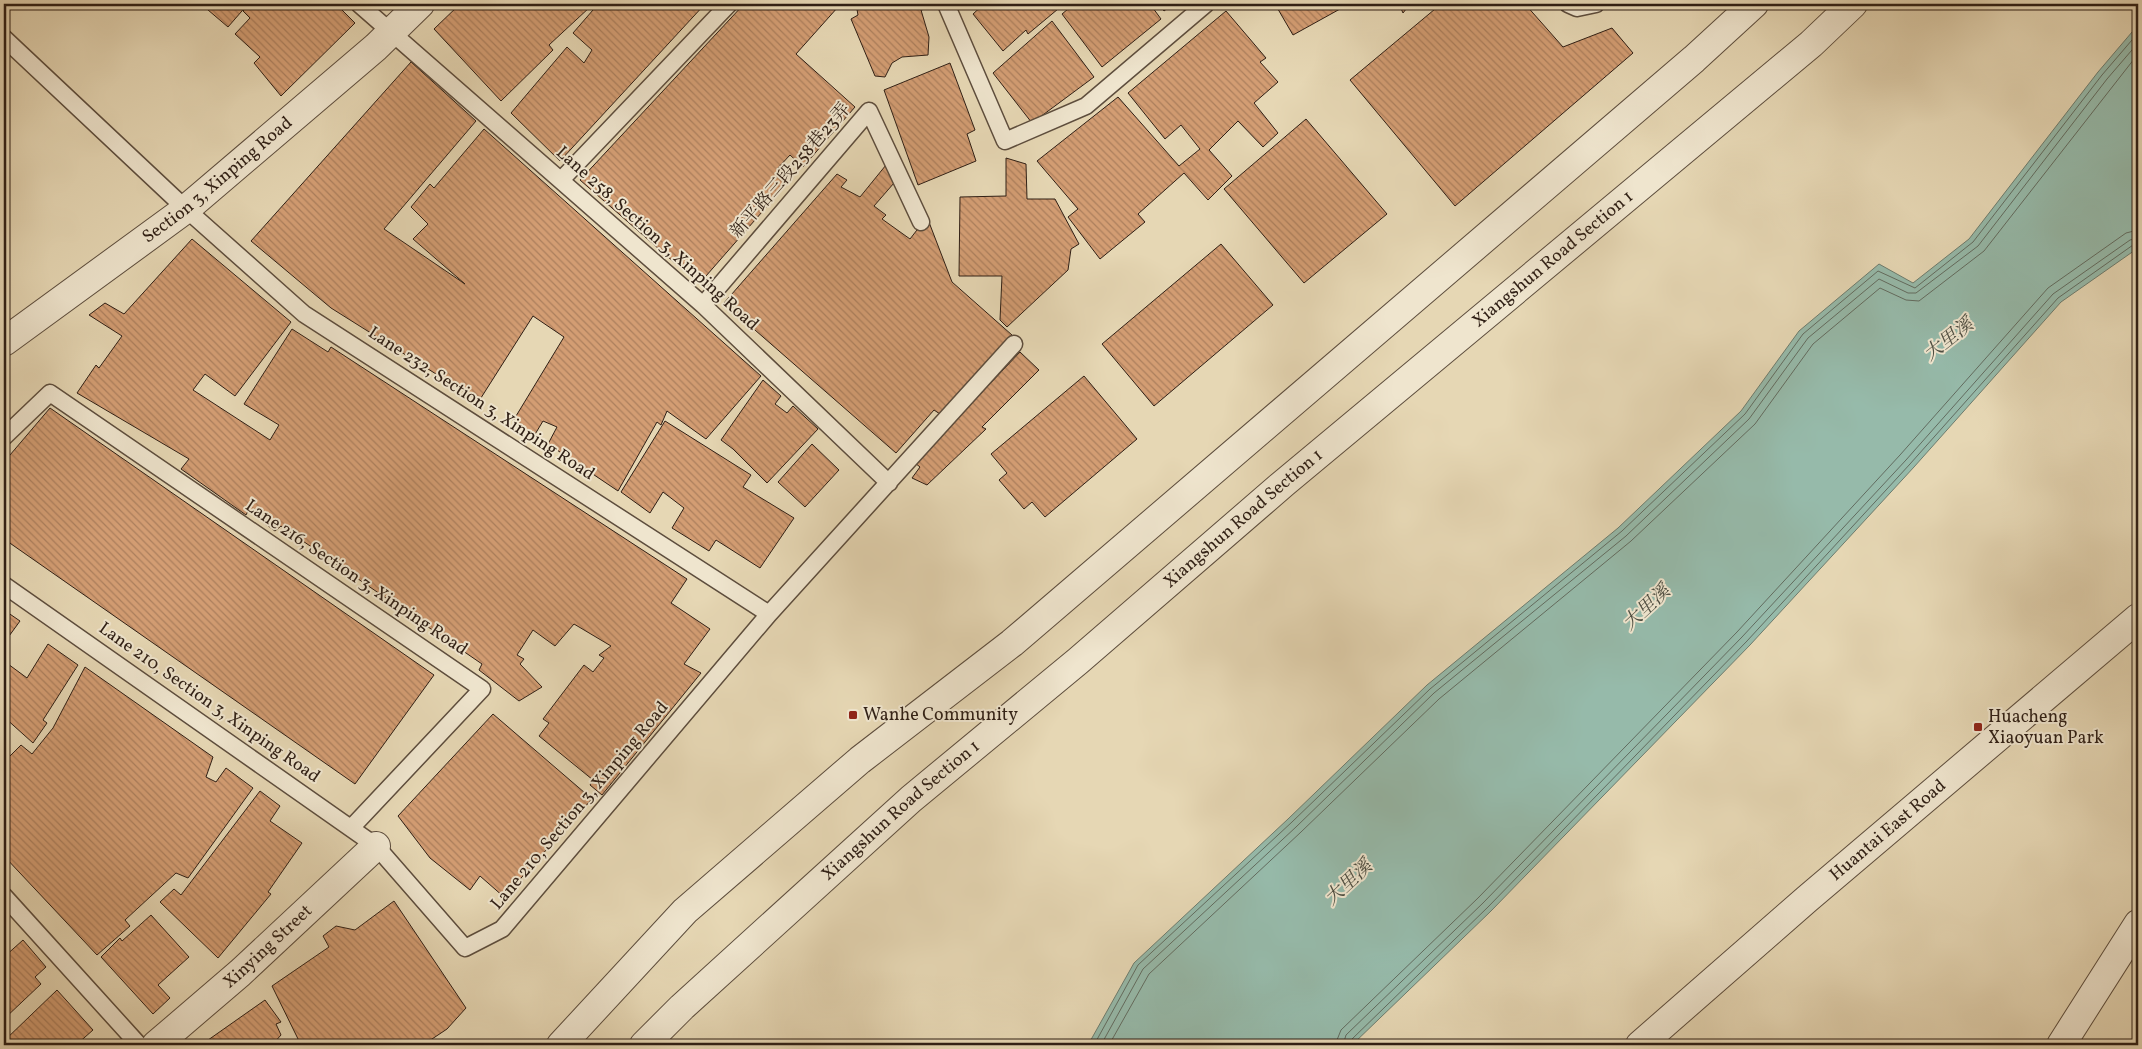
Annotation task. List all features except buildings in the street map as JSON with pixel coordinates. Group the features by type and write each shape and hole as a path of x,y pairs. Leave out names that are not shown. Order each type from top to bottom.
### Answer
{"street":[{"name":"Section 3, Xinping Road","path":"4,342 186,209 391,33 420,4"},
{"path":"561,1045 685,911 860,760 1012,643 1694,59 1754,4"},
{"name":"Xiangshun Road Section 1","path":"644,1045 682,1007 912,799 1078,661 1307,464 1811,44 1853,4"},
{"name":"Huantai East Road","path":"1640,1045 1807,899 2138,618"},
{"name":"Xinying Street","path":"156,1045 240,973 376,846"},
{"path":"2061,1045 2138,924"}],"lane":[{"name":"Lane 258, Section 3, Xinping Road","path":"359,4 562,179 703,305 889,483"},
{"path":"562,179 729,4"},
{"path":"946,4 1005,141 1086,106 1206,4"},
{"path":"1568,4 1577,8 1596,4"},
{"name":"Lane 232, Section 3, Xinping Road","path":"4,38 186,209 304,314 769,614"},
{"name":"新平路三段258巷23弄","path":"703,305 869,111 921,222"},
{"name":"Lane 210, Section 3, Xinping Road","path":"4,585 352,827 376,846 465,948 502,929 769,614 1014,344"},
{"name":"Lane 216, Section 3, Xinping Road","path":"4,437 50,393 482,689 352,827"},
{"path":"4,896 139,1045"}],"water":[{"name":"大里溪","path":"2138,25 2138,248 2061,302 1914,467 1750,645 1491,911 1352,1045 1088,1045 1134,963 1288,819 1427,685 1618,528 1741,411 1799,331 1879,264 1913,283 1969,239 2098,72"}],"place":[{"name":"Wanhe Community","path":"853,715"},
{"name":"Huacheng Xiaoyuan Park","path":"1978,727"}]}
